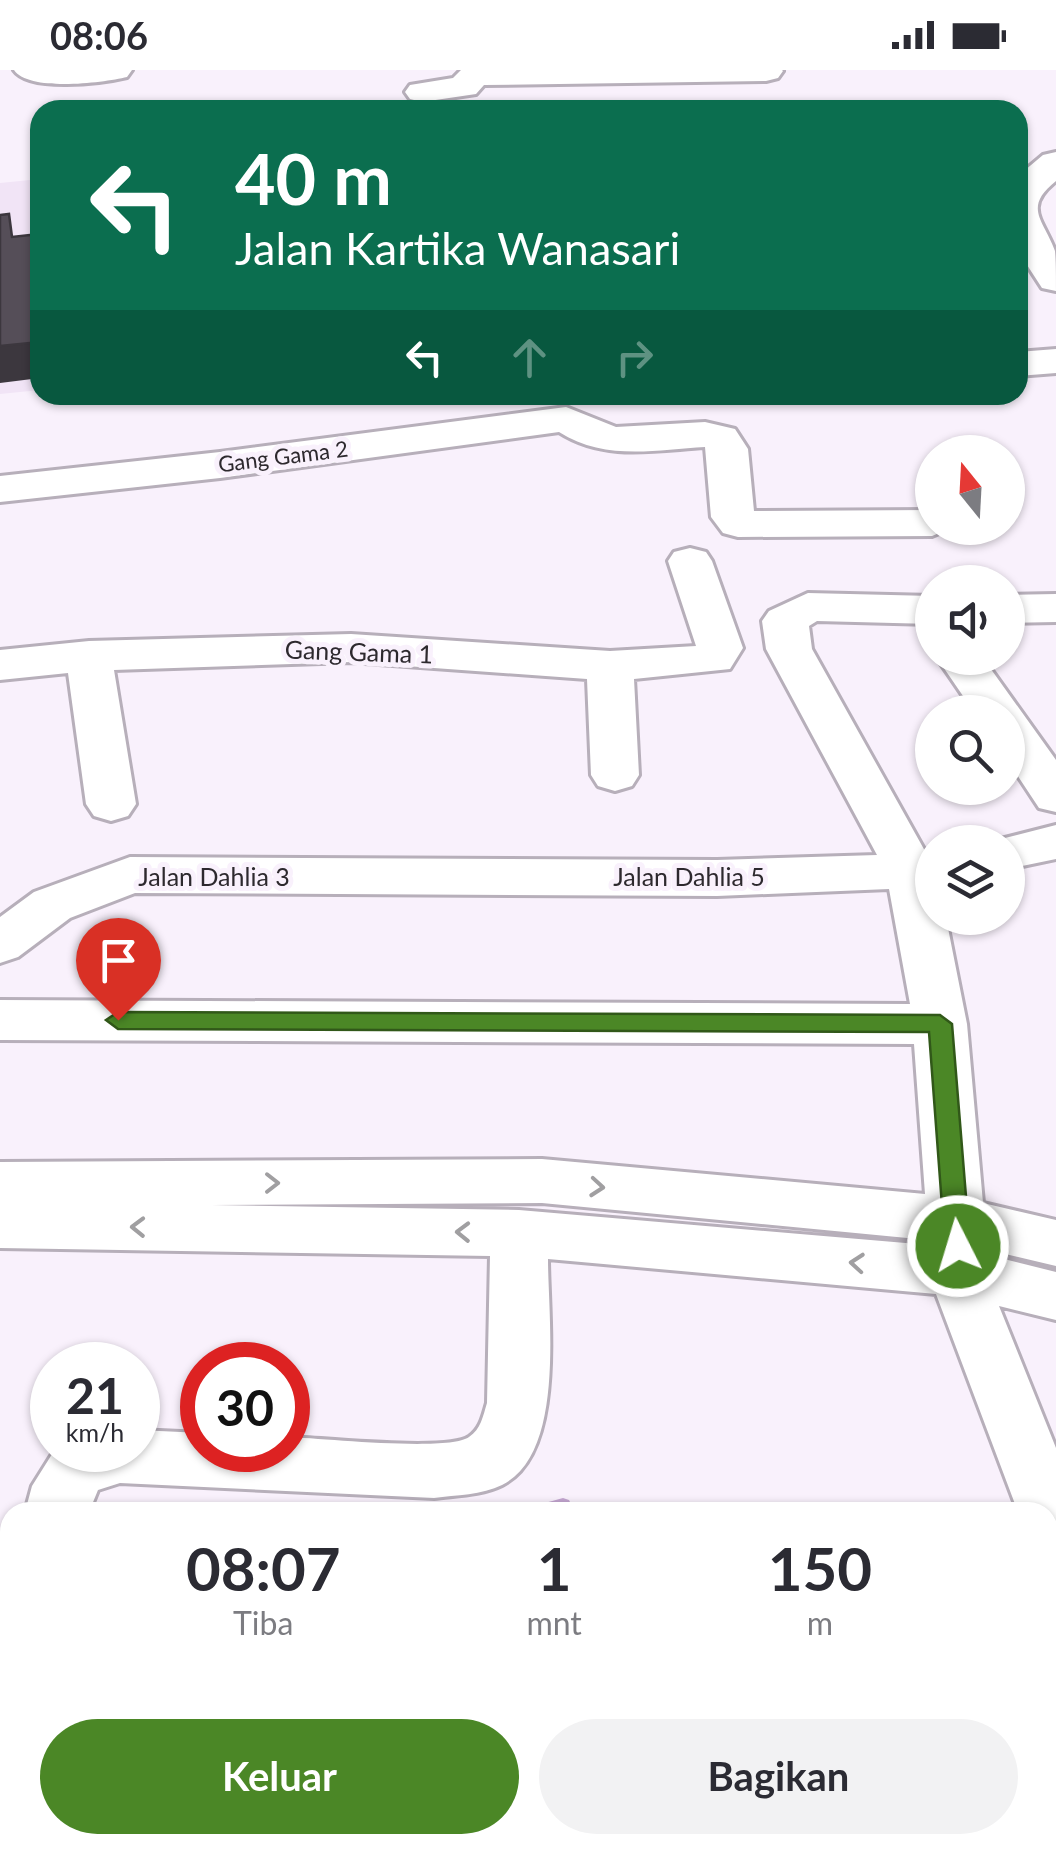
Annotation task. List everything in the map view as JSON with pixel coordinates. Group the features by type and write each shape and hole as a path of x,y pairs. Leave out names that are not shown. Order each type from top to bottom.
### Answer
{"street":[{"path":"31,70 42,74 115,70"},
{"path":"422,91 464,88 478,76 766,70"},
{"path":"1028,187 1056,163"},
{"path":"1028,235 1056,280"},
{"path":"1028,363 1056,362"},
{"name":"Gang Gama 2","path":"0,489 220,465 556,405"},
{"path":"574,405 586,434 617,440 705,434 720,438 726,449 733,516 738,524 915,523"},
{"name":"Gang Gama 1","path":"0,665 89,656 351,648 610,666 714,659 720,648 690,560"},
{"path":"915,612 808,607 785,621 789,649 915,857"},
{"path":"1025,609 1056,608"},
{"path":"89,656 110,804"},
{"path":"610,666 615,775"},
{"path":"1025,751 1056,796"},
{"path":"1025,848 1056,842"},
{"name":"Jalan Dahlia 5","path":"445,876 717,878 915,869"},
{"name":"Jalan Dahlia 3","path":"0,944 52,905 130,875 445,876"},
{"path":"930,935 958,1246 969,1305 1046,1502"},
{"path":"0,1020 940,1024"},
{"path":"0,1184 542,1182 958,1246 1056,1296"},
{"path":"0,1224 958,1246 1056,1243"},
{"path":"59,1502 72,1474 88,1461 120,1456 434,1471 484,1464 507,1439 518,1403 519,1233"}],"shaded area":[{"path":"30,180 30,391 0,394 0,183"}],"building":[{"path":"9,214 12,237 30,235 30,343 0,346 0,215"}],"route":[{"path":"118,1020 940,1024 958,1246"}]}
